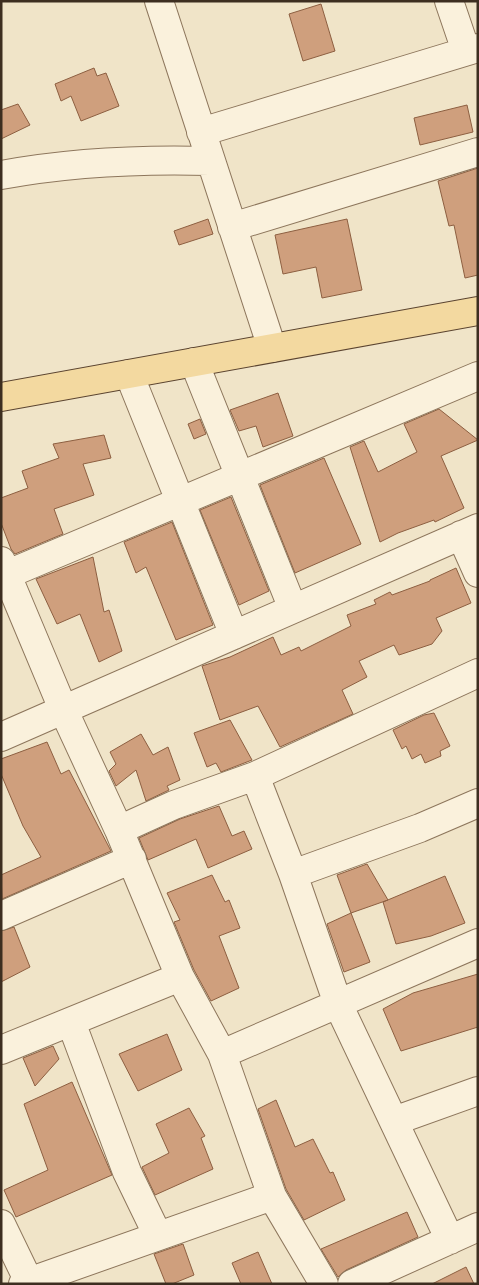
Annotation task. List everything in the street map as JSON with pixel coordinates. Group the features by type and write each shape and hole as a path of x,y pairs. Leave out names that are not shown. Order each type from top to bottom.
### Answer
{"main road":[{"path":"1,398 478,311"}],"street":[{"path":"159,1 272,348"},
{"path":"201,132 472,50 449,1"},
{"path":"232,227 478,152"},
{"path":"1,175 56,165 147,159 210,161"},
{"path":"194,362 293,609"},
{"path":"129,374 234,635"},
{"path":"324,1284 272,1196 222,1054 180,977 132,860 63,709 4,567 181,500 478,376"},
{"path":"1,737 470,532 478,573"},
{"path":"119,830 174,805 255,776 478,673"},
{"path":"255,776 293,874 338,1004 450,1240"},
{"path":"293,874 420,828 478,803"},
{"path":"2,914 132,860"},
{"path":"222,1054 478,944"},
{"path":"1,1050 180,977"},
{"path":"71,1022 128,1172 158,1236"},
{"path":"394,1121 478,1091"},
{"path":"1,1224 27,1283 272,1196"},
{"path":"352,1284 478,1227"}],"building":[{"path":"321,4 335,51 303,61 289,14"},
{"path":"94,68 97,76 106,73 119,106 81,121 71,96 61,101 55,84"},
{"path":"18,104 30,125 1,139 1,110"},
{"path":"467,105 473,132 420,145 414,118"},
{"path":"478,168 478,275 465,278 454,225 449,226 438,181"},
{"path":"208,219 213,234 179,245 174,231"},
{"path":"347,219 362,290 322,298 316,267 283,274 275,235"},
{"path":"278,393 293,436 263,447 256,426 239,431 230,410"},
{"path":"439,409 478,440 441,456 464,508 435,522 434,520 398,533 380,542 350,447 364,441 378,472 417,452 404,424"},
{"path":"200,419 206,434 194,439 188,424"},
{"path":"104,435 111,458 83,464 94,495 54,509 63,534 15,554 11,549 1,523 1,498 28,488 22,471 59,458 53,444"},
{"path":"324,458 361,544 295,573 260,485"},
{"path":"231,497 269,591 239,605 200,510"},
{"path":"172,522 213,625 176,640 146,567 136,573 124,542"},
{"path":"93,557 104,612 109,610 122,651 99,662 80,614 57,624 36,579"},
{"path":"456,568 471,603 436,618 442,631 432,644 399,655 394,645 359,661 367,677 342,690 353,714 280,747 258,706 220,720 202,666 230,657 273,637 281,655 299,647 301,651 351,626 347,615 376,604 374,600 390,592 392,595 430,581"},
{"path":"434,713 450,746 440,751 441,756 425,763 421,754 412,759 406,746 402,749 393,730 424,715"},
{"path":"230,720 252,760 221,772 216,763 207,767 194,733"},
{"path":"141,734 153,755 168,747 180,780 167,786 169,790 146,801 136,770 116,786 109,771 116,764 110,752"},
{"path":"47,742 61,774 69,770 111,851 2,899 1,875 41,857 23,826 1,774 1,759"},
{"path":"219,806 232,836 244,831 252,849 208,868 196,839 148,860 139,838 180,819"},
{"path":"367,864 388,900 351,913 337,875"},
{"path":"212,875 225,902 229,900 240,928 219,936 239,988 211,1001 194,970 174,922 180,920 167,893"},
{"path":"445,876 465,923 431,936 396,944 383,902"},
{"path":"351,913 370,962 344,972 327,924"},
{"path":"14,927 30,967 1,982 1,931"},
{"path":"478,974 478,1027 401,1051 383,1009 413,993"},
{"path":"167,1034 182,1070 138,1091 119,1054"},
{"path":"53,1046 59,1059 35,1086 23,1058"},
{"path":"72,1082 112,1175 16,1217 4,1190 48,1170 24,1104"},
{"path":"276,1100 295,1147 313,1139 330,1173 333,1172 345,1200 304,1220 286,1189 258,1109"},
{"path":"189,1108 205,1136 201,1138 213,1169 155,1195 142,1167 169,1153 156,1124"},
{"path":"407,1212 418,1237 346,1270 338,1277 321,1249"},
{"path":"183,1244 194,1275 172,1284 166,1284 154,1254"},
{"path":"258,1252 272,1284 241,1284 232,1263"},
{"path":"466,1267 474,1284 432,1284"}]}
